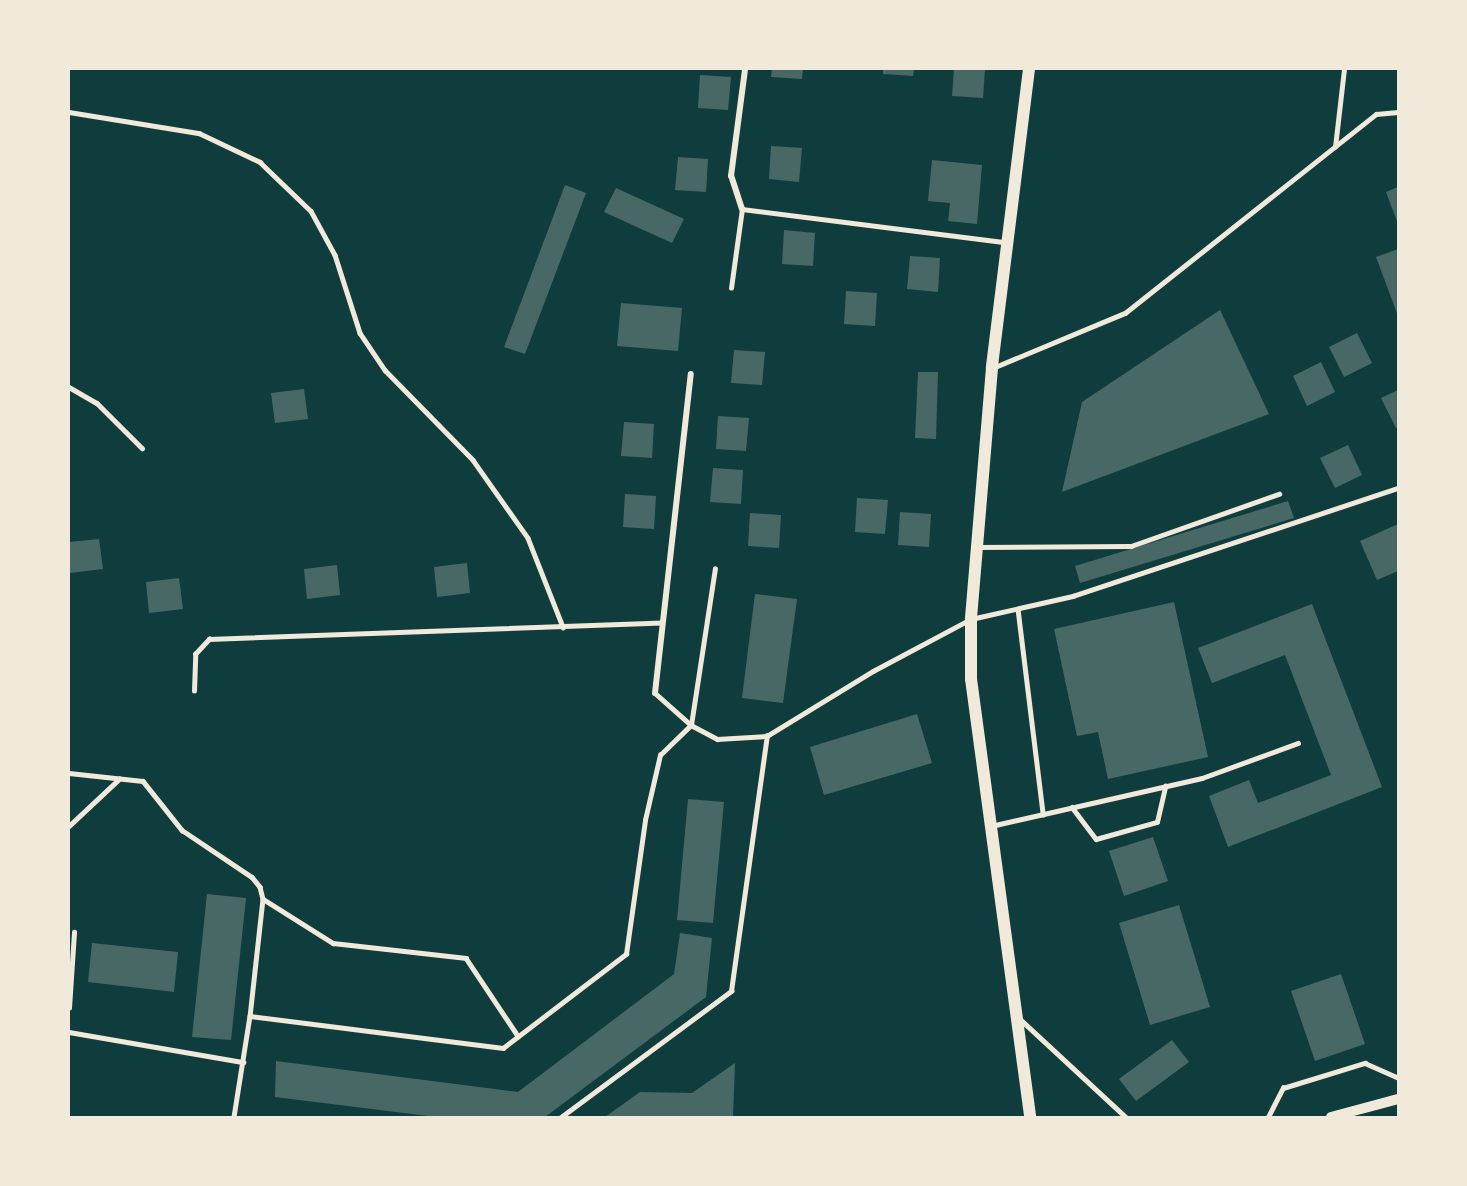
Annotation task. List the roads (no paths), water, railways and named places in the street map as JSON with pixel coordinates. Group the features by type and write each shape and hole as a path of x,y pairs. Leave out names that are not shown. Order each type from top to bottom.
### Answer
{"main road":[{"path":"1029,69 992,368 971,619 971,679 1030,1117"}],"street":[{"path":"742,209 730,176 745,69"},
{"path":"655,693 691,374"},
{"path":"1331,1117 1398,1099"}],"lane":[{"path":"1335,147 1344,69"},
{"path":"69,112 199,133 260,162 311,212 334,255 360,333 384,370 473,460 528,538 563,627"},
{"path":"992,368 1125,313 1376,114 1398,112"},
{"path":"731,288 742,209 1008,242"},
{"path":"69,387 97,403 142,448"},
{"path":"655,693 691,725 717,739 767,735 873,671 971,619 1084,593 1398,488"},
{"path":"977,547 1131,546 1279,494"},
{"path":"250,1016 503,1048 626,954 645,820 660,754 691,725 715,569"},
{"path":"1018,609 1043,814"},
{"path":"194,691 195,654 210,639 662,622"},
{"path":"561,1117 731,991 767,735"},
{"path":"991,826 1202,778 1298,743"},
{"path":"69,773 143,781 182,830 252,877 260,887 263,899 250,1016 234,1117"},
{"path":"69,826 119,779"},
{"path":"1072,807 1096,839 1157,822 1165,786"},
{"path":"263,899 333,943 465,958 518,1036"},
{"path":"69,1008 74,932"},
{"path":"1017,1017 1126,1117"},
{"path":"69,1032 243,1062"},
{"path":"1268,1117 1283,1088 1365,1063 1398,1078"}]}
